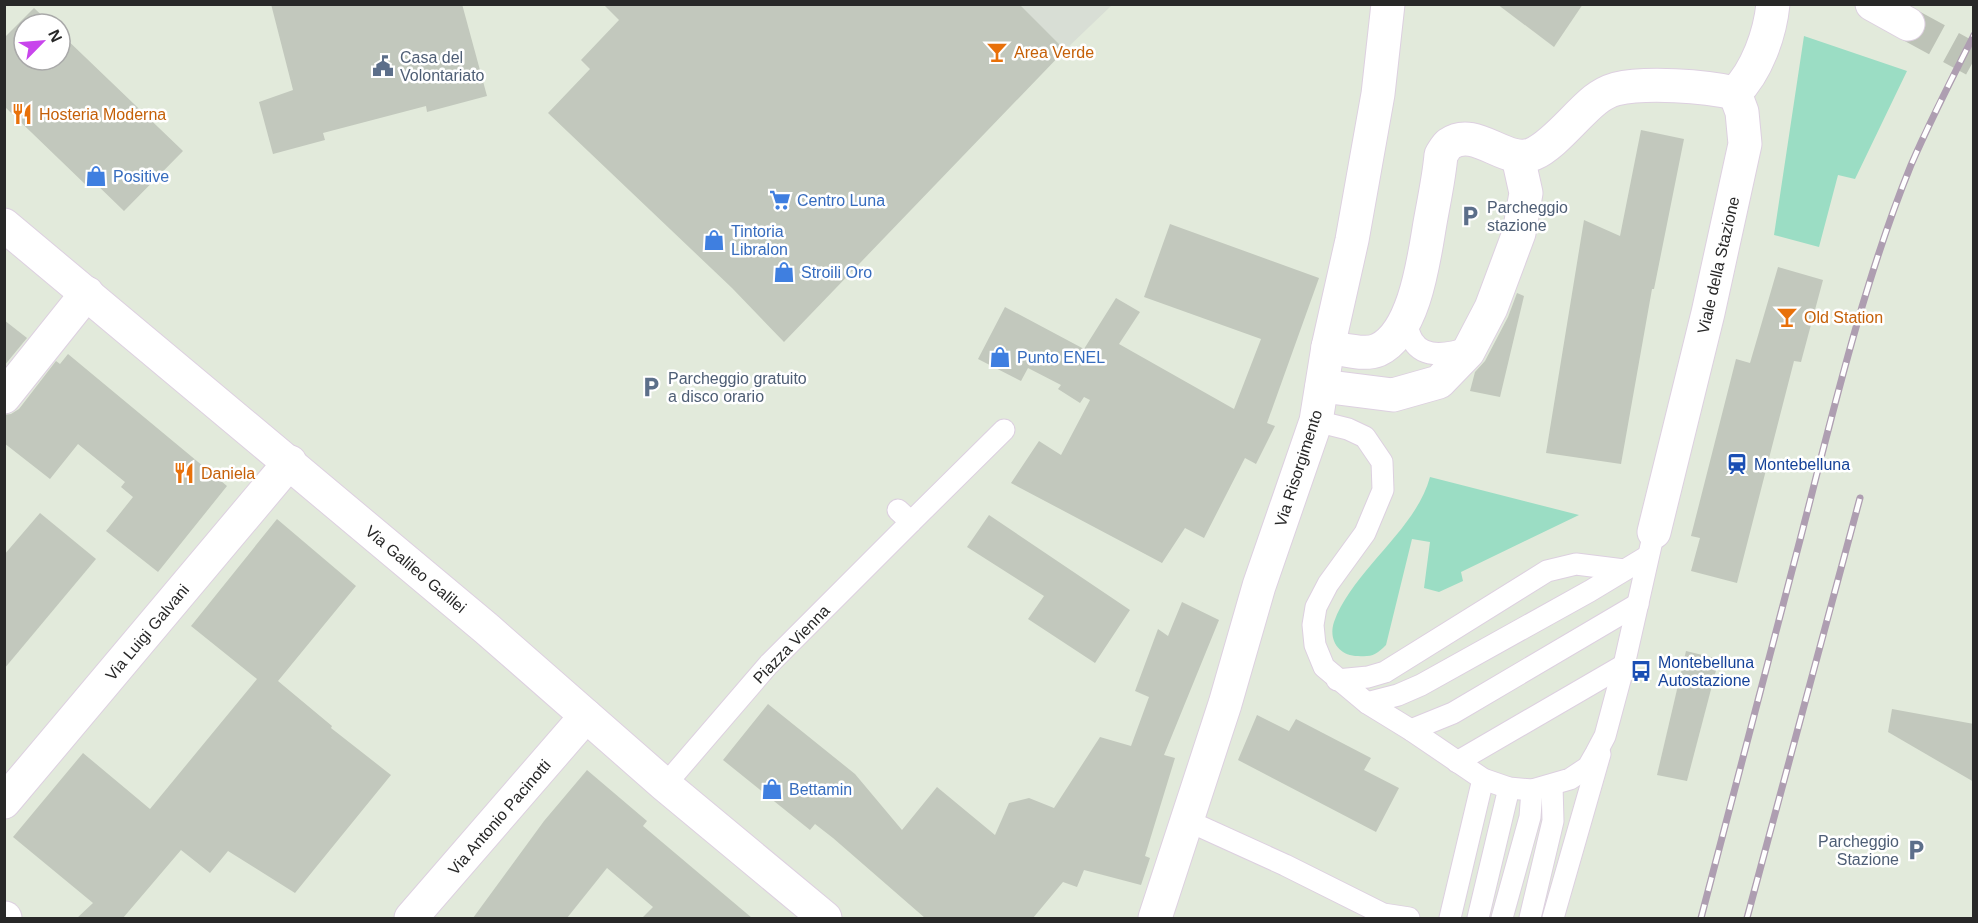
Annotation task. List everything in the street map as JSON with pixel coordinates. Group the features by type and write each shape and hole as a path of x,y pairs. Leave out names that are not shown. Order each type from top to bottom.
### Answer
{"street":[{"name":"Via Risorgimento","path":"1155,918 1225,704 1259,586 1316,421 1328,347 1352,240 1378,94 1388,4"},
{"path":"1328,347 1368,352 1377,350 1388,343 1405,319 1422,275 1441,155 1449,144 1464,139 1475,140 1518,157 1532,155 1543,148 1596,99 1614,90 1657,86 1716,88 1735,93 1759,55 1770,22 1773,4"},
{"path":"1872,4 1908,24"},
{"name":"Viale della Stazione","path":"1651,544 1708,313 1745,144 1742,112 1735,93"},
{"path":"1322,386 1393,395 1439,382 1454,368 1470,347 1491,308 1519,233 1526,193 1518,157"},
{"name":"Via Galileo Galilei","path":"4,225 290,462 664,785 825,918"},
{"path":"4,397 87,293"},
{"name":"Via Luigi Galvani","path":"4,802 290,462"},
{"name":"Via Antonio Pacinotti","path":"411,918 586,716"}],"lane":[{"path":"1405,319 1414,342 1423,351 1437,354 1453,353 1470,347"},
{"path":"1316,421 1348,429 1365,437 1382,462 1383,490 1365,533 1328,584 1316,607 1313,626 1315,645 1324,668 1367,703 1483,779 1509,788 1542,788 1570,779 1588,767 1605,736"},
{"name":"Piazza Vienna","path":"664,785 769,664 904,516 1004,430"},
{"path":"1367,703 1398,695 1421,685 1590,591 1624,570 1651,544"},
{"path":"1553,918 1624,665 1651,544"},
{"path":"1337,680 1368,677 1385,672 1546,571 1576,564 1624,570"},
{"path":"1411,730 1454,712 1638,604"},
{"path":"1457,762 1624,665"},
{"path":"1450,918 1483,779"},
{"path":"1478,918 1509,788"},
{"path":"1502,918 1530,817 1542,788"},
{"path":"1530,918 1553,821 1542,788"},
{"path":"1186,820 1286,865 1383,914 1409,918"}],"green space":[{"path":"1804,36 1907,71 1855,179 1838,175 1819,247 1774,235"},
{"path":"1430,477 1579,515 1461,572 1463,581 1439,592 1424,588 1430,542 1412,539 1386,645 1370,656 1345,653 1337,646 1333,635 1334,622 1343,603 1412,515 1423,496"}],"shaded area":[{"path":"1019,5 1112,5 1065,50"}],"building":[{"name":"Casa del Volontariato","path":"271,4 462,4 487,96 427,112 426,106 323,133 325,140 273,154 259,102 293,90"},
{"name":"Centro Luna","path":"603,4 1019,4 1065,50 784,342 732,288 548,113 590,69 581,60 619,20"},
{"path":"1497,4 1583,4 1554,47"},
{"path":"12,30 12,72 72,72 72,45 183,151 124,211 92,180 87,186 4,106 4,38"},
{"path":"1641,130 1684,139 1654,289 1652,289 1621,464 1546,453 1584,220 1620,236"},
{"path":"1170,224 1319,278 1267,423 1275,426 1256,464 1245,458 1204,538 1185,528 1162,563 1011,483 1039,441 1061,455 1090,400 1084,397 1080,403 1058,389 1061,385 1028,368 1021,381 978,359 1005,307 1084,349 1116,298 1140,312 1119,344 1234,409 1261,339 1144,297"},
{"path":"1778,267 1823,280 1801,362 1794,361 1737,583 1691,571 1700,538 1691,536 1736,359 1750,363"},
{"path":"1517,293 1524,296 1500,397 1470,391 1475,372 1485,361 1508,317"},
{"path":"4,320 27,338 4,366"},
{"path":"68,354 227,486 158,572 106,531 133,497 121,487 125,482 78,444 50,479 4,443 4,415 19,409 56,361 60,364"},
{"path":"40,513 96,559 4,669 4,555"},
{"path":"989,515 1130,610 1095,663 1028,619 1044,596 967,547"},
{"path":"277,519 356,586 278,681 332,726 331,728 391,775 295,893 228,851 210,873 181,850 123,918 77,918 93,903 13,837 83,753 150,809 257,679 191,626"},
{"path":"1182,602 1219,620 1164,755 1175,758 1145,856 1150,858 1141,885 1084,870 1077,887 1063,882 1033,918 925,918 833,838 815,824 810,830 723,760 768,704 855,774 902,830 937,787 995,835 1009,803 1029,798 1054,808 1100,737 1131,746 1149,697 1135,691 1158,629 1168,636"},
{"path":"1686,651 1719,659 1687,781 1657,775"},
{"path":"1892,709 1974,724 1974,782 1888,732"},
{"path":"1257,715 1289,731 1296,719 1371,758 1364,770 1399,788 1376,832 1238,760"},
{"path":"587,770 647,821 643,826 752,918 642,918 653,907 607,868 567,918 473,918 544,821"}],"tunnel":[{"path":"1908,24 1974,60"}],"railway":[{"path":"1701,918 1863,303 1911,165 1974,35"},
{"path":"1747,918 1860,498"}],"place":[{"name":"Area Verde","path":"997,52"},
{"name":"Casa del Volontariato","path":"383,66"},
{"name":"Hosteria Moderna","path":"22,114"},
{"name":"Positive","path":"96,176"},
{"name":"Centro Luna","path":"780,200"},
{"name":"Parcheggio stazione","path":"1470,216"},
{"name":"Tintoria Libralon","path":"714,240"},
{"name":"Stroili Oro","path":"784,272"},
{"name":"Old Station","path":"1787,317"},
{"name":"Punto ENEL","path":"1000,357"},
{"name":"Parcheggio gratuito a disco orario","path":"651,387"},
{"name":"Montebelluna","path":"1737,464"},
{"name":"Daniela","path":"184,473"},
{"name":"Montebelluna Autostazione","path":"1641,671"},
{"name":"Bettamin","path":"772,789"},
{"name":"Parcheggio Stazione","path":"1916,850"}]}
